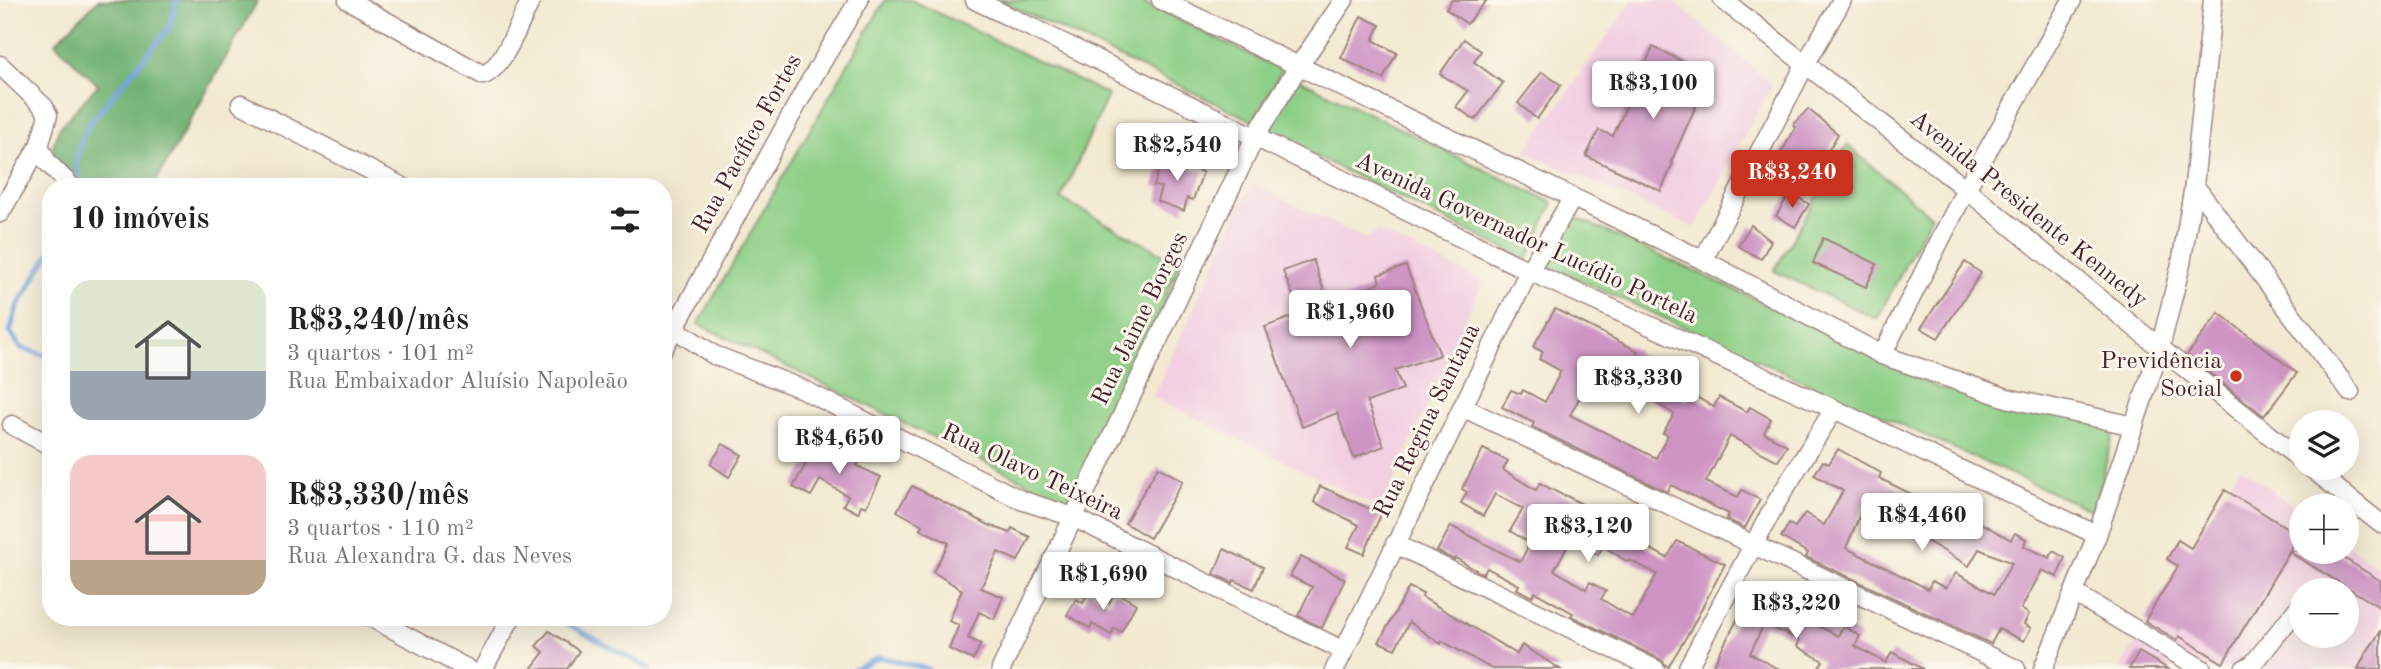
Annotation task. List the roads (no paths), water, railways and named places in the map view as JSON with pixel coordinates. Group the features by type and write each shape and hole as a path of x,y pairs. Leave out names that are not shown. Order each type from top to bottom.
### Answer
{"street":[{"path":"348,0 483,75 491,73 502,57 531,0"},
{"name":"Rua Pacífico Fortes","path":"672,320 859,0"},
{"name":"Avenida Governador Lucídio Portela","path":"975,0 1529,271 1834,409 2097,535"},
{"name":"Rua Jaime Borges","path":"1001,669 1255,137 1297,67 1344,0"},
{"name":"Avenida Presidente Kennedy","path":"1723,0 1966,189 2289,450"},
{"path":"1703,260 1804,65 1842,0"},
{"path":"1882,355 1966,189 2072,0"},
{"path":"2043,669 2097,535 2160,348 2181,264 2194,185 2213,0"},
{"path":"1164,1 1703,260 1882,355 2007,398 2134,426"},
{"path":"0,65 44,107 48,116 39,146 0,213"},
{"path":"241,104 385,178"},
{"path":"39,146 47,162 63,178"},
{"path":"2194,185 2350,392"},
{"name":"Rua Regina Santana","path":"1335,669 1529,271 1572,199"},
{"name":"Rua Olavo Teixeira","path":"672,327 714,355 800,388 1021,500 1073,517 1344,651"},
{"path":"1462,407 2016,669"},
{"path":"1687,669 1776,503 1834,409"},
{"path":"12,425 42,441"},
{"path":"2326,480 2381,524"},
{"path":"1395,544 1655,669"},
{"path":"2074,593 2202,669"},
{"path":"2244,669 2253,664 2289,619"},
{"path":"387,626 468,669"},
{"path":"483,669 507,626"}],"waterway":[{"path":"79,178 76,164 81,141 90,123 169,28 177,0"},
{"path":"42,266 17,307 10,332 21,348 42,354"},
{"path":"572,626 650,669"},
{"path":"854,669 879,657 928,669"}],"place":[{"name":"Previdência Social","path":"2236,376"}]}
